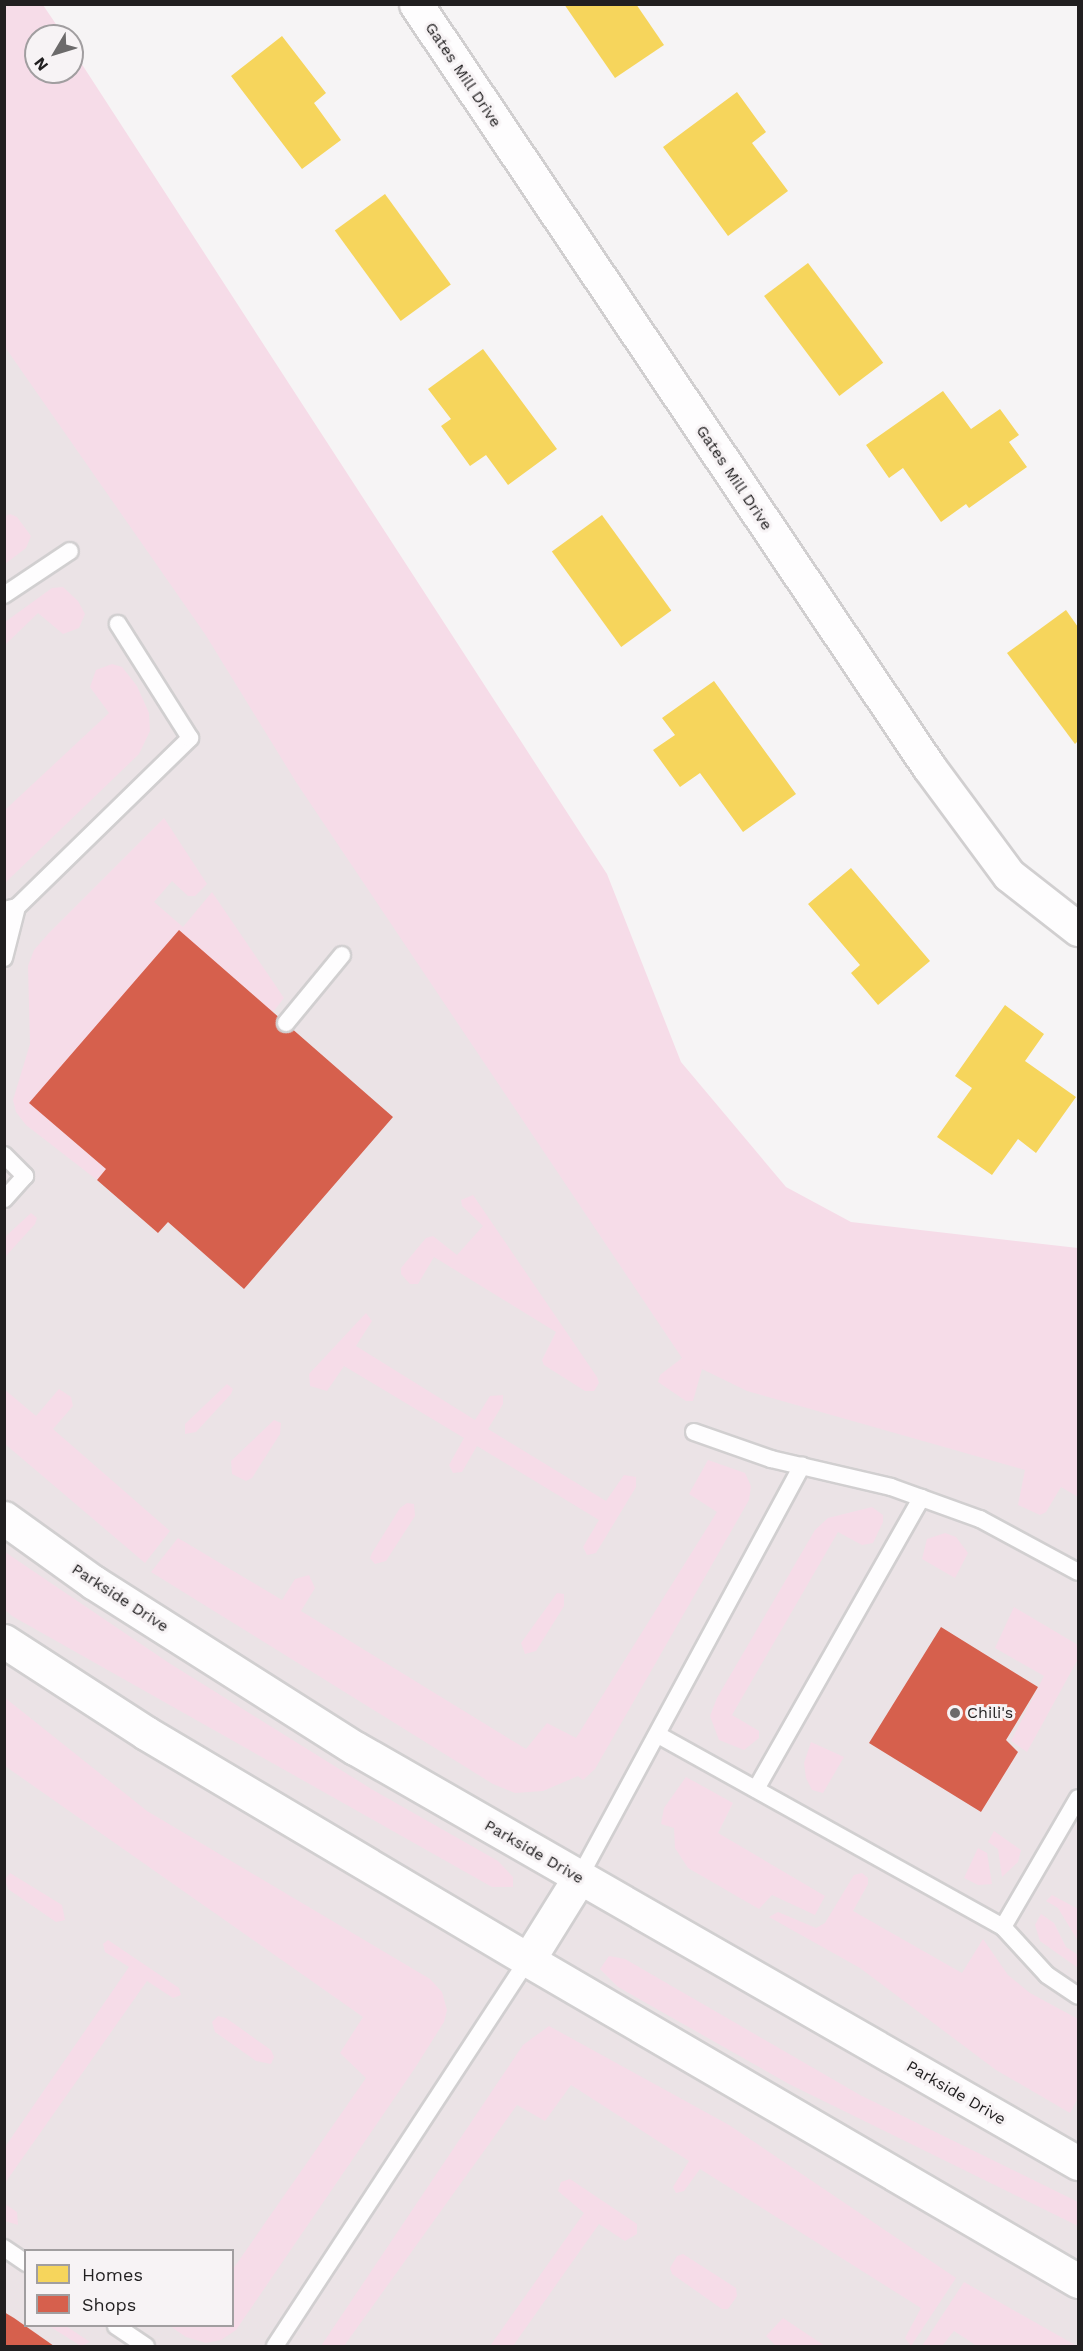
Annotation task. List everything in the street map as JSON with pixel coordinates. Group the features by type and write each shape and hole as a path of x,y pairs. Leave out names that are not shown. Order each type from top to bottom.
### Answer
{"street":[{"name":"Gates Mill Drive","path":"416,4 929,767 1009,875 1078,929"},
{"name":"Parkside Drive","path":"4,1518 93,1582 355,1748 1078,2163"},
{"path":"4,1641 146,1733 528,1960 1078,2281"},
{"path":"528,1960 579,1878"}],"lane":[{"path":"4,595 70,551"},
{"path":"4,958 11,909 190,738 118,624"},
{"path":"286,1023 342,955"},
{"path":"4,1155 25,1176 4,1199"},
{"path":"694,1432 921,1498 980,1519 1078,1572"},
{"path":"579,1878 802,1465"},
{"path":"756,1789 921,1498"},
{"path":"658,1735 1003,1927 1047,1975 1078,1996"},
{"path":"1003,1927 1078,1798"},
{"path":"276,2346 528,1960"},
{"path":"4,2248 24,2262"},
{"path":"119,2327 146,2346"}],"shaded area":[{"path":"4,5 43,5 56,24 24,24 24,84 84,84 84,68 607,874 681,1062 786,1187 851,1222 1078,1248 1078,1497 1061,1487 1046,1512 1040,1515 1018,1505 1025,1470 747,1391 702,1369 693,1401 686,1401 658,1382 660,1375 682,1358 296,782 205,634 5,347"},
{"path":"4,132 756,1265 1078,1403 1078,2346 5,2346"},
{"path":"10,514 17,517 31,536 26,548 5,564 5,516"},
{"path":"63,587 78,601 85,614 79,628 63,634 38,613 5,645 5,622 52,588"},
{"path":"112,664 122,667 137,686 149,713 150,731 139,754 5,883 5,810 109,713 90,687 96,670"},
{"path":"164,818 207,884 195,896 188,896 172,881 154,902 183,927 212,892 284,998 273,1012 179,931 30,1103 106,1169 97,1180 26,1125 16,1112 13,1100 30,1044 28,966 34,950 48,934"},
{"path":"473,1195 597,1377 599,1383 594,1391 585,1391 544,1365 542,1360 556,1332 434,1257 418,1284 410,1284 401,1274 401,1268 426,1238 433,1236 457,1255 483,1226 462,1206 461,1200"},
{"path":"31,1213 37,1218 35,1224 5,1257 5,1237"},
{"path":"366,1313 372,1321 356,1346 475,1420 490,1396 503,1395 503,1404 488,1429 606,1501 624,1475 636,1477 636,1487 596,1553 587,1555 583,1547 599,1520 477,1446 462,1472 453,1473 449,1465 464,1438 344,1366 327,1391 310,1386 309,1374"},
{"path":"227,1384 233,1389 231,1394 196,1432 185,1434 185,1424"},
{"path":"4,1389 36,1416 59,1389 71,1397 73,1406 53,1429 170,1531 145,1563 5,1444"},
{"path":"274,1420 281,1423 280,1434 252,1478 246,1481 232,1474 231,1461"},
{"path":"708,1460 745,1473 751,1486 749,1500 595,1769 583,1780 578,1776 543,1791 515,1793 493,1784 151,1572 178,1538 282,1600 295,1579 309,1575 315,1588 301,1611 526,1749 547,1723 576,1738 717,1512 689,1494"},
{"path":"407,1503 414,1504 415,1516 386,1561 375,1564 370,1558 372,1553 400,1508"},
{"path":"872,1507 883,1515 883,1522 873,1543 862,1545 838,1532 732,1715 759,1731 759,1738 744,1750 719,1740 710,1716 717,1698 815,1530 828,1518"},
{"path":"945,1533 956,1537 968,1553 955,1578 922,1559 927,1539"},
{"path":"5,1552 169,1663 373,1790 498,1861 513,1877 513,1887 492,1887 12,1616 5,1610"},
{"path":"557,1593 564,1594 564,1606 536,1651 525,1654 521,1643"},
{"path":"1014,1607 1078,1645 1078,1659 1027,1752 1011,1741 1044,1676 995,1648"},
{"path":"4,1697 147,1811 430,1979 442,1992 447,2010 444,2022 415,2068 236,2330 221,2340 206,2343 186,2337 171,2327 234,2327 234,2268 366,2078 340,2053 363,2017 5,1766"},
{"path":"811,1742 844,1757 823,1793 812,1790 806,1778 804,1763"},
{"path":"686,1777 733,1803 718,1833 825,1896 815,1915 772,1895 759,1909 688,1868 675,1848 674,1828 661,1824 664,1808"},
{"path":"994,1831 1021,1850 1018,1862 1002,1877 998,1849 988,1842"},
{"path":"978,1848 987,1853 992,1884 978,1885 964,1878"},
{"path":"10,1873 62,1905 65,1920 56,1922 8,1889 5,1879"},
{"path":"862,1873 868,1878 868,1884 853,1911 962,1973 983,1939 1008,1975 1030,1993 1078,2019 1078,2098 1070,2113 996,2070 860,1968 769,1917 778,1912 816,1928 825,1923 854,1875"},
{"path":"1052,1895 1078,1909 1078,1941 1058,1908 1046,1901"},
{"path":"1041,1914 1054,1923 1066,1947 1078,1955 1078,1968 1040,1941 1035,1925"},
{"path":"108,1940 179,1988 181,1995 173,1998 147,1981 5,2183 5,2147 129,1967 105,1952 103,1944"},
{"path":"609,1956 625,1959 860,2095 1078,2202 1078,2226 789,2084 618,1987 600,1969"},
{"path":"218,2016 226,2018 271,2050 274,2057 271,2064 256,2061 215,2032 212,2022"},
{"path":"549,2026 729,2125 956,2278 911,2346 905,2338 921,2308 700,2169 684,2191 676,2193 673,2187 689,2161 571,2085 545,2121 517,2105 344,2346 321,2346 523,2045"},
{"path":"570,2179 637,2224 637,2234 625,2241 599,2224 513,2346 490,2346 584,2213 558,2191 561,2182"},
{"path":"5,2204 17,2212 18,2225 5,2221"},
{"path":"683,2254 736,2288 737,2296 728,2309 722,2309 672,2274 670,2268 677,2256"},
{"path":"964,2282 1077,2346 977,2346 954,2331 942,2346 922,2346"},
{"path":"783,2318 825,2346 776,2346 766,2336"},
{"path":"51,2327 68,2327 90,2342 81,2346"}],"building: Homes":[{"path":"564,4 636,4 664,45 615,78"},
{"path":"282,36 326,93 314,103 341,140 302,169 231,76"},
{"path":"737,92 766,132 752,143 788,191 728,236 663,147"},
{"path":"385,194 451,285 401,321 335,230"},
{"path":"808,263 883,363 839,396 764,296"},
{"path":"483,349 557,449 508,485 486,455 470,466 441,426 451,419 428,389"},
{"path":"943,391 971,429 1000,409 1019,435 1009,442 1027,467 969,508 966,504 941,522 903,468 889,478 866,445"},
{"path":"602,515 671,610 621,647 552,551"},
{"path":"1066,610 1078,627 1078,741 1075,744 1007,653"},
{"path":"714,681 796,794 743,832 700,773 680,787 653,750 675,735 662,718"},
{"path":"851,868 930,961 878,1005 851,973 860,965 808,904"},
{"path":"1005,1005 1044,1034 1025,1061 1076,1097 1036,1153 1018,1139 992,1175 937,1137 972,1088 955,1076"}],"building: Shops":[{"path":"179,930 393,1117 244,1289 168,1222 158,1233 97,1180 106,1169 29,1103"},
{"name":"Chili's","path":"941,1627 1038,1687 1006,1740 1018,1752 981,1812 869,1743"},
{"path":"4,2312 54,2346 4,2346"}],"place":[{"name":"Chili's","path":"955,1713"}]}
